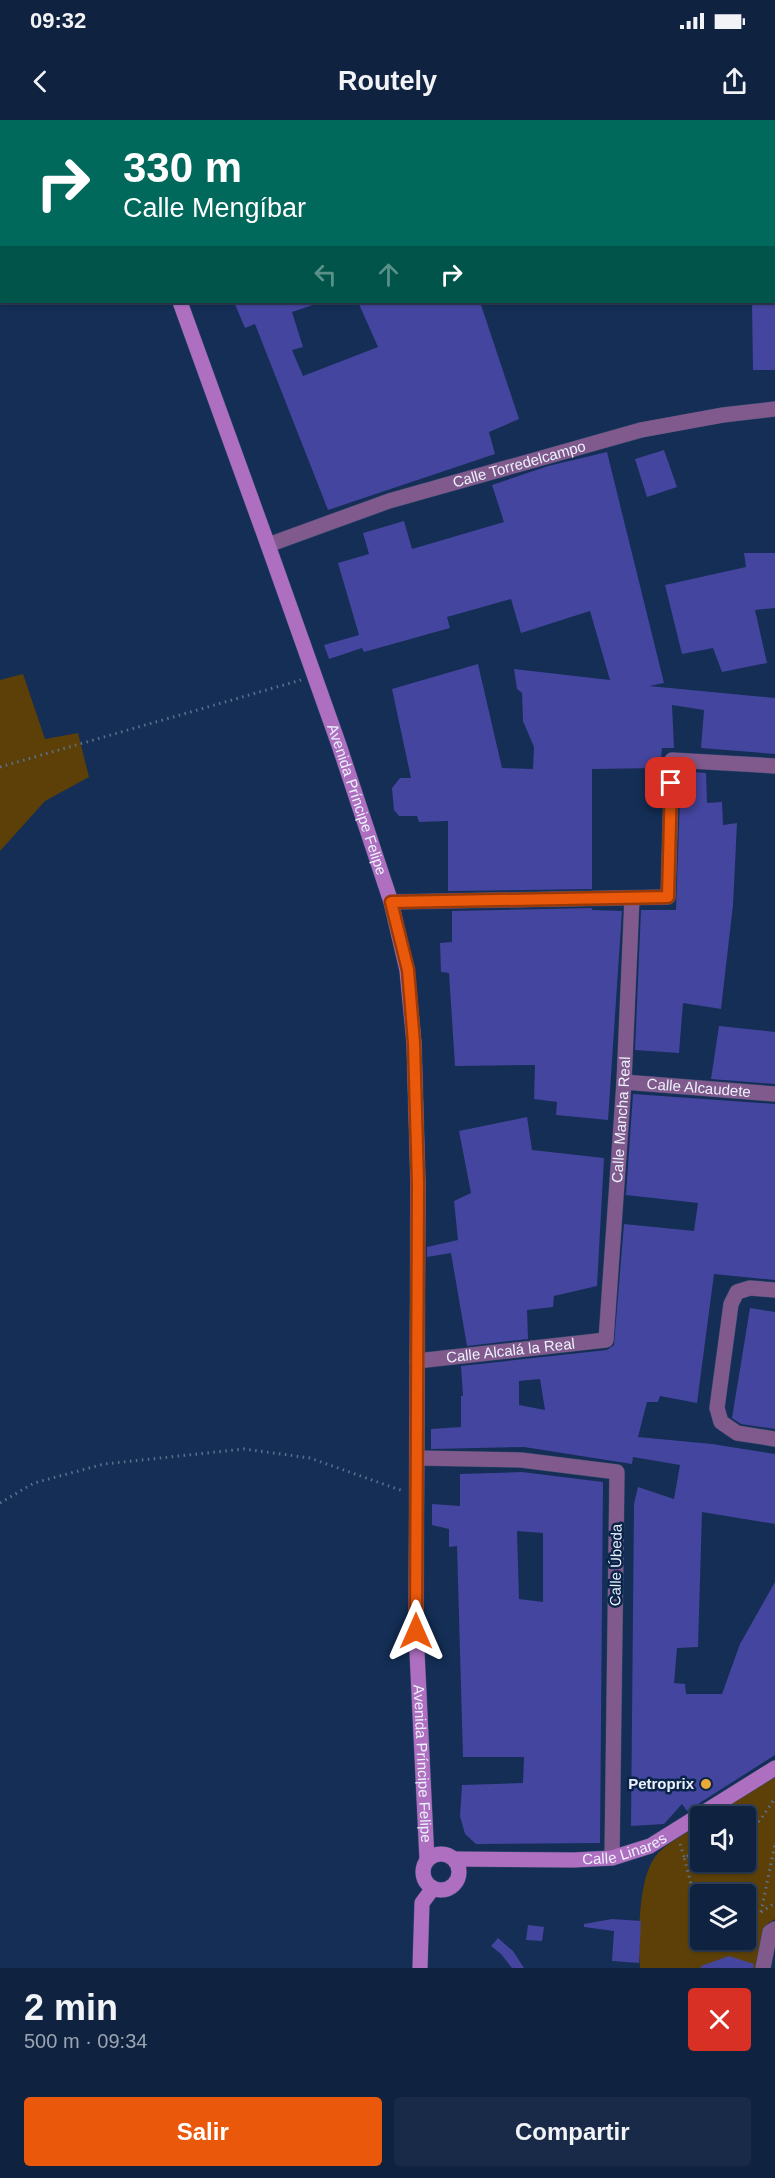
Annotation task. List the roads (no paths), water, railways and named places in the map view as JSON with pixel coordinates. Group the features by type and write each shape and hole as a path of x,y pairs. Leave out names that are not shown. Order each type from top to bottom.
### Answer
{"main road":[{"name":"Avenida Príncipe Felipe","path":"180,303 315,676 391,902 408,970 414,1043 418,1184 416,1631 427,1860"},
{"name":"Calle Linares","path":"454,1859 612,1858 650,1846 775,1768"},
{"path":"442,1854 454,1859 459,1870 455,1882 445,1889 433,1888 425,1881 424,1865 431,1856 442,1854"},
{"path":"420,1968 422,1903 433,1888"}],"street":[{"name":"Calle Torredelcampo","path":"268,545 389,501 641,430 723,415 775,409"},
{"path":"391,902 668,897 672,760 775,766"},
{"name":"Calle Mancha Real","path":"606,1340 624,1082 632,898"},
{"name":"Calle Alcaudete","path":"624,1082 775,1094"},
{"path":"775,1290 750,1288 737,1292 731,1304 717,1408 721,1422 737,1432 775,1439"},
{"name":"Calle Alcalá la Real","path":"417,1361 606,1340"},
{"name":"Calle Úbeda","path":"417,1458 521,1460 616,1472 612,1858"},
{"path":"763,1968 770,1932 775,1929"}],"place":[{"name":"Petroprix","path":"706,1784"}]}
